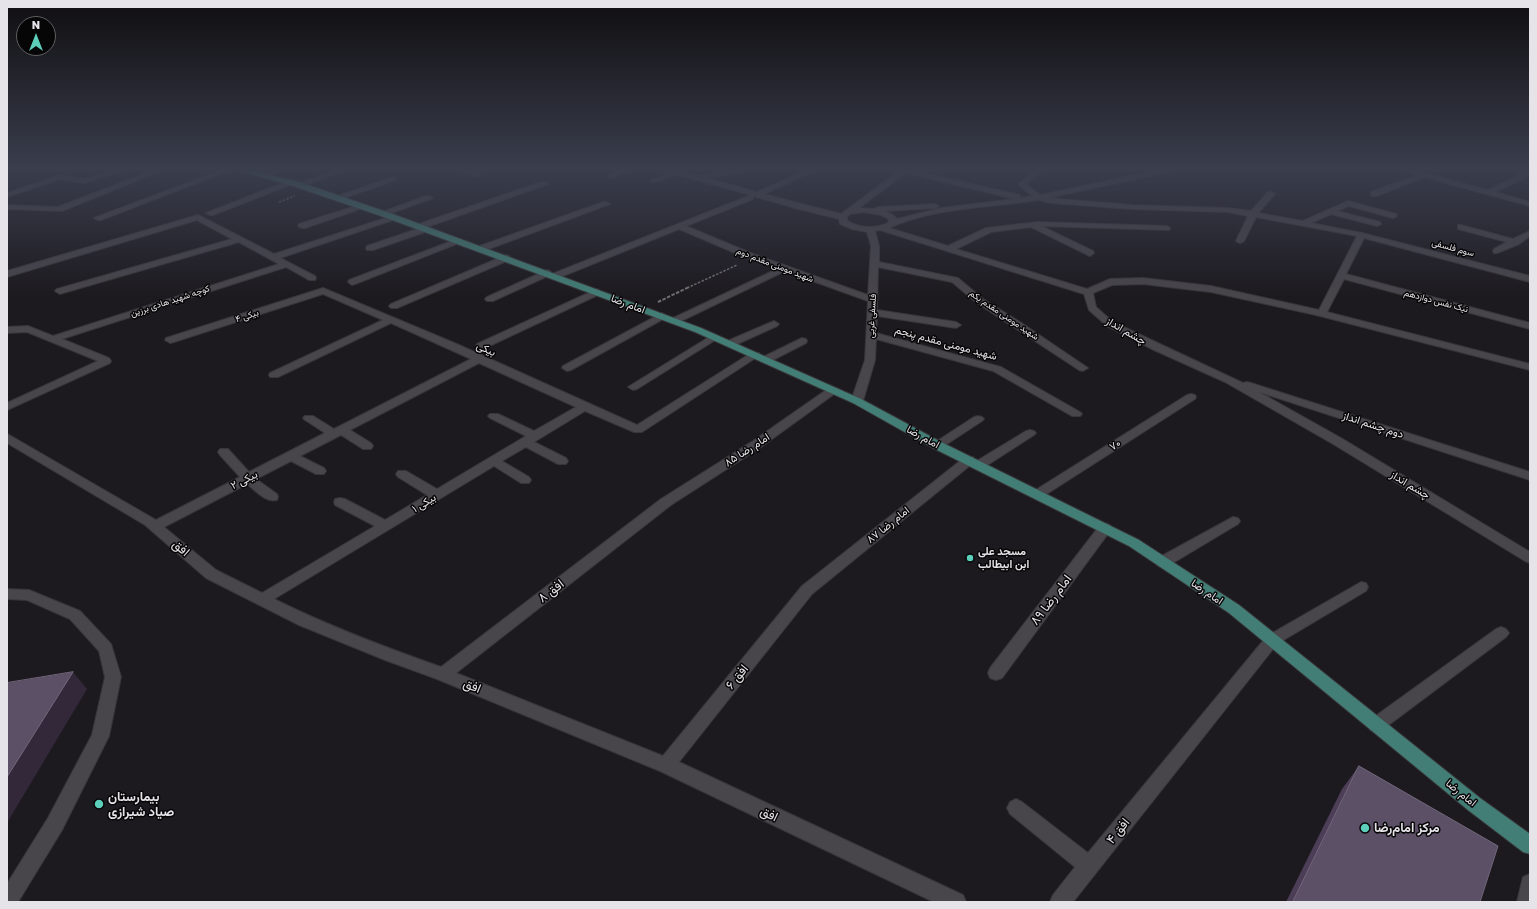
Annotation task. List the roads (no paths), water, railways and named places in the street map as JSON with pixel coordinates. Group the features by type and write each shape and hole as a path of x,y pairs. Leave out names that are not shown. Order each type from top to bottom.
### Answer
{"main road":[{"name":"امام رضا","path":"383,213 662,316 760,357 858,401 937,445 1134,543 1234,609 1474,804 1530,845"}],"street":[{"path":"98,218 113,212"},
{"path":"302,226 345,212"},
{"path":"370,248 465,212"},
{"path":"480,249 582,212"},
{"path":"490,299 712,212"},
{"path":"819,212 846,215 855,212"},
{"path":"849,212 846,215 843,222 850,226 871,230 881,228 906,218 928,212"},
{"path":"882,212 893,219 891,224"},
{"name":"سوم فلسفی","path":"1243,212 1362,235 1530,279"},
{"path":"1305,223 1326,212"},
{"path":"1334,212 1377,224"},
{"path":"1381,212 1393,216"},
{"path":"1240,241 1253,214"},
{"path":"7,274 198,217 312,278"},
{"path":"274,257 395,218"},
{"path":"949,249 989,230 1033,225 1103,225 1166,228"},
{"path":"1033,225 1090,253"},
{"name":"شهید مومنی مقدم دوم","path":"679,226 754,257 873,300"},
{"path":"1461,227 1516,242"},
{"path":"881,228 1088,292 1110,282 1143,281 1211,289 1322,313 1530,367"},
{"name":"فلسفی غربی","path":"858,401 870,360 875,246 871,230"},
{"path":"1495,230 1527,235"},
{"path":"1456,234 1505,247"},
{"path":"1322,313 1362,235"},
{"path":"1497,251 1527,235"},
{"path":"60,291 240,239"},
{"path":"352,282 460,241"},
{"path":"394,306 506,258"},
{"name":"کوچه شهید هادی برزین","path":"53,338 288,264"},
{"name":"شهید مومنی مقدم یکم","path":"874,264 955,280 980,301 1083,368"},
{"path":"674,321 785,268"},
{"name":"نیک نفس دوازدهم","path":"1342,276 1530,326"},
{"name":"بیکی","path":"323,291 455,347 638,430 760,357"},
{"name":"۴ بیکی","path":"170,340 323,291"},
{"path":"481,346 597,292"},
{"name":"چشم انداز","path":"1088,292 1092,308 1110,324 1217,375 1343,445 1530,558"},
{"path":"872,312 956,325"},
{"path":"567,368 662,316"},
{"path":"274,376 391,320"},
{"path":"729,344 774,324"},
{"path":"7,330 28,329 106,361 7,407"},
{"name":"شهید مومنی مقدم پنجم","path":"871,335 997,369 1076,414"},
{"path":"633,387 714,337"},
{"path":"760,357 802,341"},
{"name":"۲ بیکی","path":"155,526 479,359"},
{"name":"دوم چشم انداز","path":"1217,375 1530,476"},
{"name":"امام رضا ۸۵","path":"658,508 757,444 833,390"},
{"name":"۷۰","path":"1038,494 1191,397"},
{"name":"۱ بیکی","path":"262,600 585,406"},
{"path":"494,416 562,461"},
{"path":"309,418 367,446"},
{"path":"937,445 978,419"},
{"name":"امام رضا ۸۷","path":"807,590 974,463 1030,433"},
{"name":"افق","path":"7,438 155,526 211,574 304,621 391,656 443,674 666,764 956,902"},
{"path":"224,452 247,478 272,497"},
{"path":"290,456 320,471"},
{"path":"494,461 525,480"},
{"path":"402,474 436,495"},
{"path":"340,502 385,526"},
{"name":"افق ۸","path":"443,674 658,508"},
{"path":"1163,562 1233,521"},
{"name":"امام رضا ۸۹","path":"996,672 1106,528"},
{"path":"1272,640 1361,587"},
{"name":"افق ۶","path":"666,764 807,590"},
{"path":"7,594 29,596 75,615 106,648 113,677 100,736 55,824 7,902"},
{"path":"1376,725 1500,633"},
{"name":"افق ۴","path":"1060,902 1272,640"},
{"path":"1016,808 1089,866"},
{"path":"1527,902 1530,884"}],"place":[{"name":"مسجد علی ابن ابیطالب","path":"970,558"},
{"name":"بیمارستان صیاد شیرازی","path":"99,804"},
{"name":"مرکز امام‌رضا","path":"1365,828"}]}
